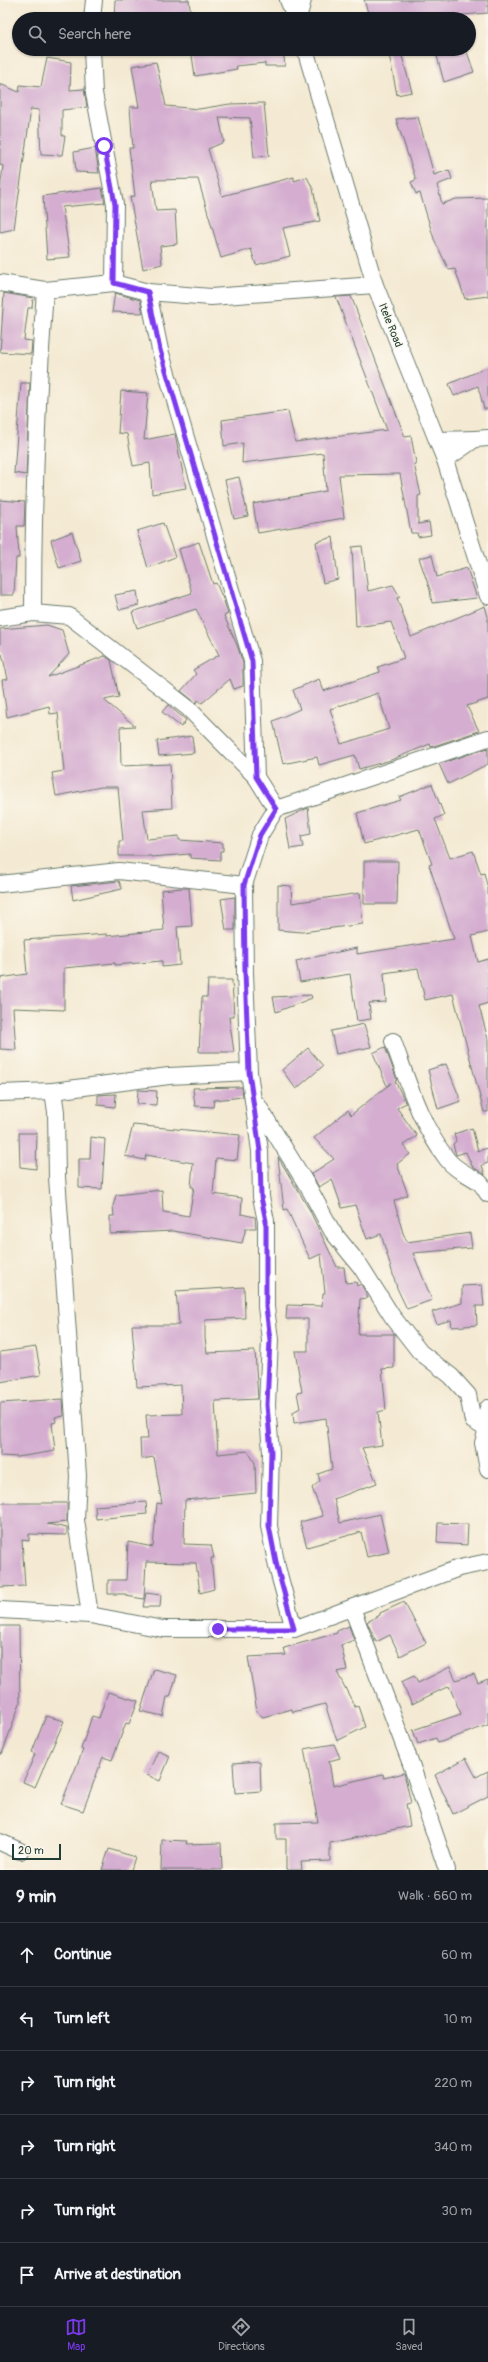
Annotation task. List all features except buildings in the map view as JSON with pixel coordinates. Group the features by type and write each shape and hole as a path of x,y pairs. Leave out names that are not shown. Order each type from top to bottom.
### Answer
{"street":[{"path":"93,12 94,0"},
{"path":"288,0 294,12"},
{"path":"299,12 303,0"},
{"path":"92,56 94,92 115,204 114,283"},
{"name":"Itele Road","path":"307,56 375,285 445,460 488,596"},
{"path":"0,283 45,290 114,283 148,292 211,297 375,285"},
{"path":"33,613 33,502 39,374 45,290"},
{"path":"148,292 160,350 252,661 256,777"},
{"path":"437,440 482,439"},
{"path":"445,460 482,439"},
{"path":"0,618 33,613 69,616 188,708 256,777 276,809"},
{"path":"294,1629 277,1567 269,1526 271,1452 267,1405 270,1340 266,1307 268,1251 266,1221 261,1197 260,1151 254,1099 249,1072 244,885 260,835 276,809 488,738"},
{"path":"0,884 119,872 244,885"},
{"path":"393,1041 419,1111 430,1135 448,1160 462,1174 480,1182 488,1194"},
{"path":"0,1093 53,1091 169,1076 249,1072"},
{"path":"53,1091 56,1112 57,1177 78,1476 76,1520 90,1615"},
{"path":"254,1099 310,1190 332,1231 361,1267 392,1316 420,1352 451,1376 468,1395 473,1421 487,1429"},
{"path":"488,1408 486,1415 487,1429 483,1443 488,1469"},
{"path":"0,1610 90,1615 163,1629 294,1629 459,1568 488,1562"},
{"path":"352,1608 411,1764 447,1870"},
{"path":"0,1842 20,1851"}],"route":[{"path":"104,146 115,204 114,283 148,292 160,350 188,443 207,515 252,661 256,777 276,809 268,819 260,835 244,885 245,973 249,1072 254,1099 260,1151 261,1197 266,1221 268,1251 266,1307 270,1340 267,1405 271,1452 269,1526 285,1600 294,1629 218,1629"}]}
